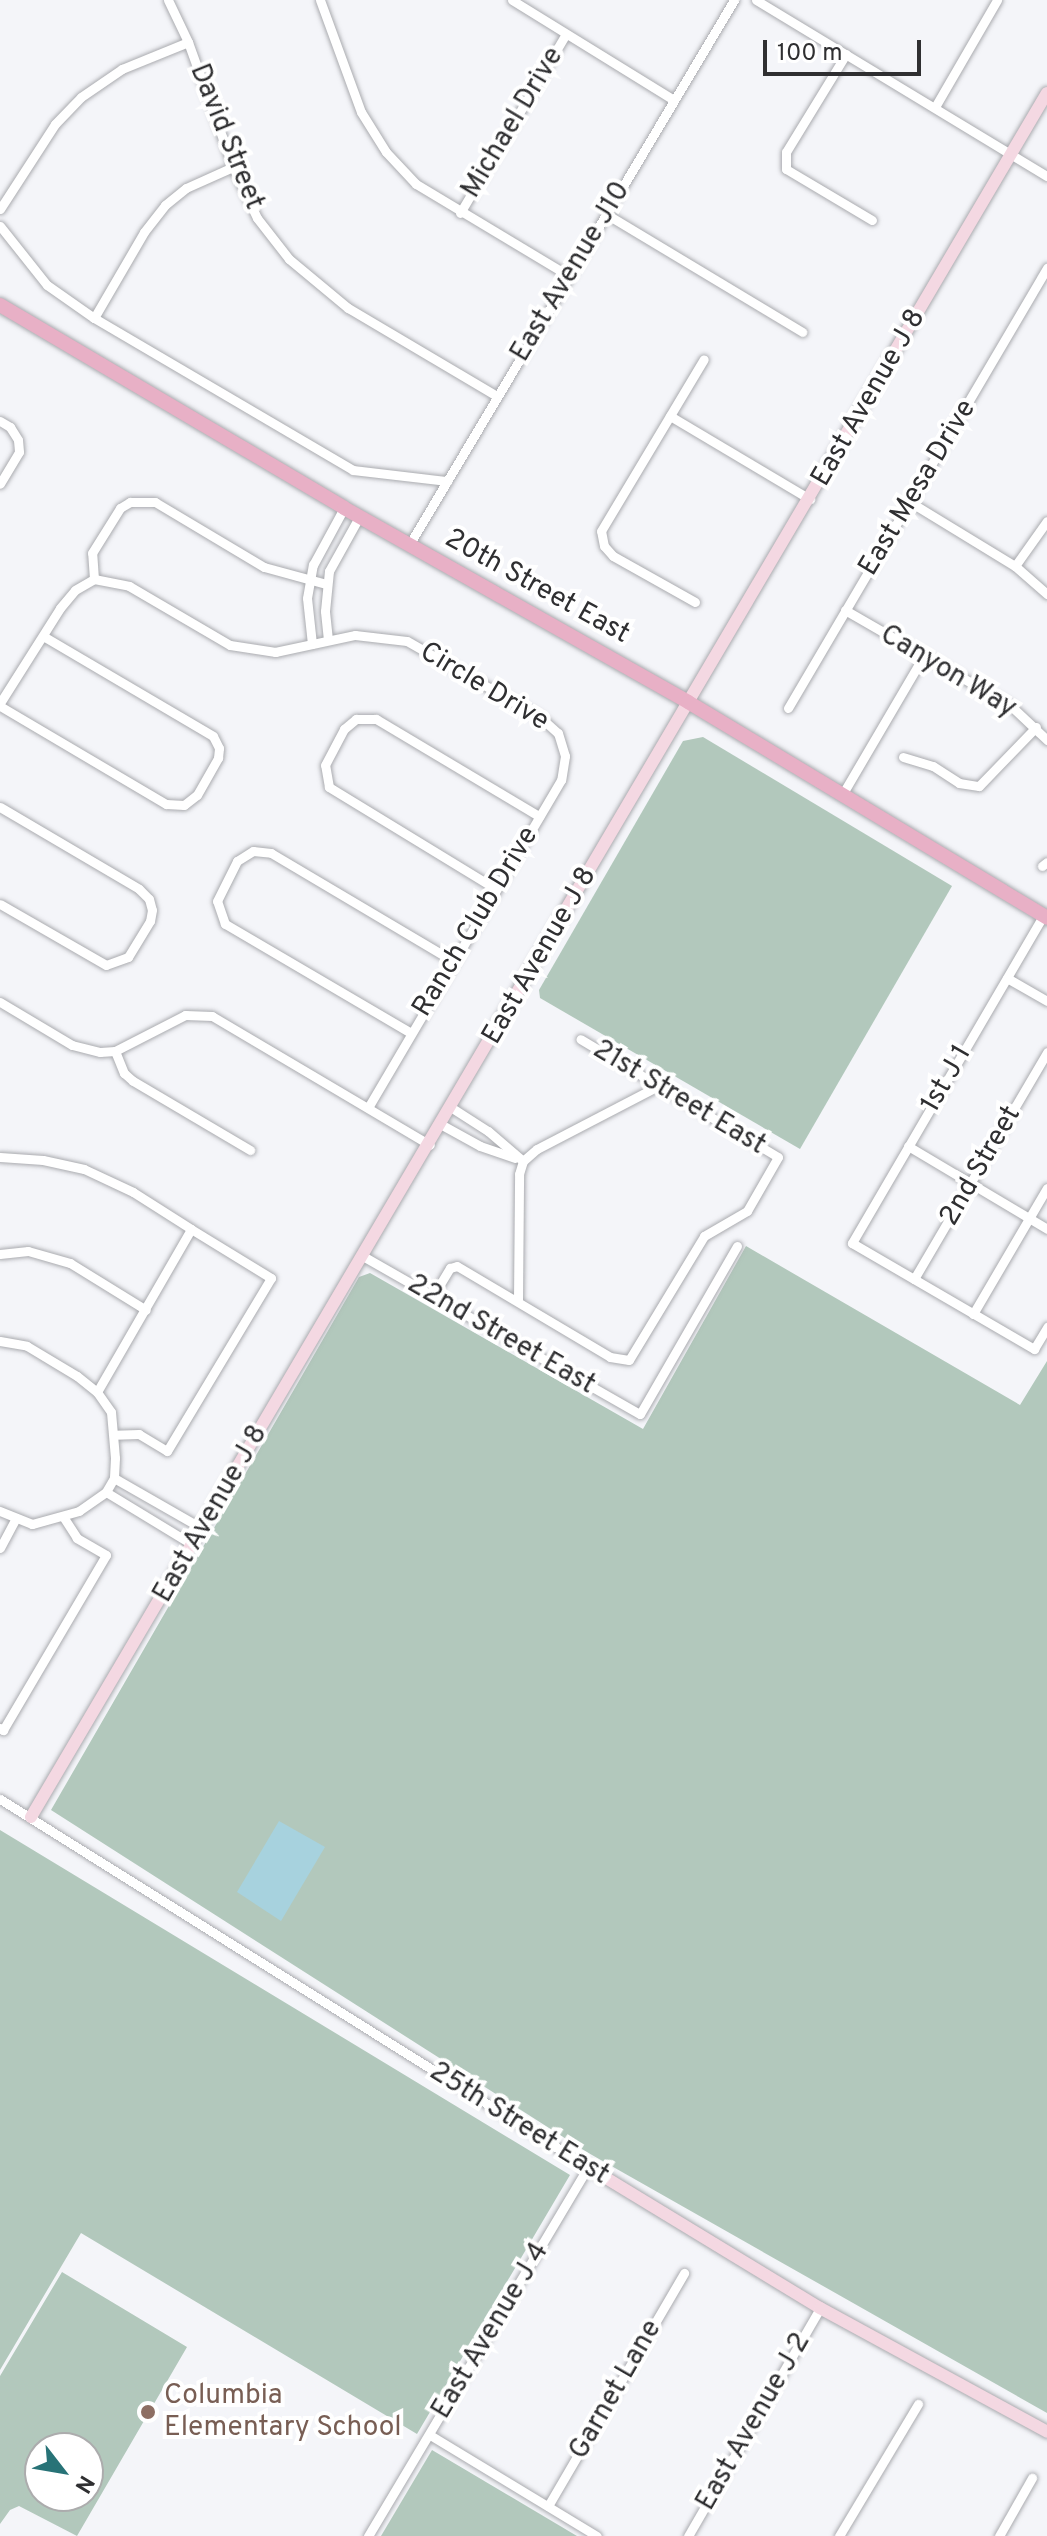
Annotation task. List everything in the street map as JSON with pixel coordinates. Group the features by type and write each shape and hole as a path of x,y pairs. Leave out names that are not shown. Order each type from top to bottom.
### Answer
{"main road":[{"name":"20th Street East","path":"0,305 359,517 688,702 1045,917"}],"street":[{"name":"David Street","path":"168,0 188,42 233,167 257,218 289,259 348,308 497,396"},
{"path":"320,0 361,112 386,152 416,184 569,276"},
{"path":"512,0 674,100"},
{"name":"East Avenue J10","path":"409,545 734,0"},
{"path":"756,0 1047,176"},
{"path":"935,107 997,0"},
{"name":"Michael Drive","path":"460,213 566,34"},
{"path":"0,209 55,124 81,97 122,69 188,42"},
{"path":"846,54 786,152 786,169 872,220"},
{"name":"East Avenue J 8","path":"31,1817 203,1529 361,1255 442,1125 1047,93"},
{"path":"94,318 144,232 165,205 186,188 233,167"},
{"path":"606,214 802,332"},
{"path":"0,226 47,285 94,318 353,470 447,481"},
{"name":"East Mesa Drive","path":"788,708 1047,268"},
{"path":"695,602 613,556 604,546 601,531 704,359"},
{"path":"670,416 810,499"},
{"path":"0,421 10,427 18,440 19,452 0,484"},
{"path":"43,636 213,736 219,748 218,758 197,795 184,805 166,804 0,704 43,636 75,590 94,579 92,553 113,517 130,502 149,500 264,567 309,582 326,584"},
{"path":"910,502 1015,566 1047,594"},
{"path":"312,644 309,582 313,565 344,508"},
{"path":"328,640 326,584 329,571 359,517"},
{"path":"1015,566 1047,521"},
{"name":"Circle Drive","path":"94,579 129,586 230,645 275,652 328,640 374,635 407,641 540,717 558,733"},
{"name":"Canyon Way","path":"845,610 1011,706 1047,740"},
{"path":"842,795 923,657"},
{"path":"496,889 334,792 326,782 325,765 344,729 356,719 376,719 539,816"},
{"path":"903,757 933,766 959,783 979,786 1036,727"},
{"name":"Ranch Club Drive","path":"368,1107 565,768 563,744 558,733"},
{"path":"0,807 139,889 147,895 152,910 150,921 128,957 106,965 0,904"},
{"path":"411,1033 225,924 218,912 218,895 237,861 253,851 271,853 453,961"},
{"name":"1st J 1","path":"914,1279 852,1243 1045,917"},
{"path":"1007,978 1047,1001"},
{"path":"0,1002 79,1048 115,1051 185,1015 212,1016 430,1145"},
{"name":"21st Street East","path":"518,1300 610,1357 629,1360 704,1236 747,1211 778,1157 580,1039"},
{"path":"115,1051 124,1073 133,1081 250,1150"},
{"name":"2nd Street","path":"914,1279 1047,1052"},
{"path":"433,1296 450,1268 457,1266 518,1300 519,1174 523,1161 537,1149 660,1085"},
{"path":"452,1108 488,1131 523,1161"},
{"path":"442,1125 480,1146 523,1161"},
{"path":"908,1146 1047,1229"},
{"path":"0,1157 43,1160 84,1169 133,1192 271,1278 167,1451 139,1434 115,1435"},
{"path":"973,1314 1047,1188"},
{"path":"97,1392 191,1229"},
{"name":"22nd Street East","path":"361,1255 640,1414 737,1246"},
{"path":"0,1254 28,1251 70,1263 146,1310"},
{"path":"914,1279 1034,1349 1047,1327"},
{"path":"0,1341 27,1346 97,1392 111,1412 115,1435 114,1478 106,1492 64,1518 32,1524 15,1520 0,1511"},
{"path":"114,1478 203,1529"},
{"path":"106,1492 193,1545"},
{"path":"0,1728 3,1730 106,1555 77,1538 64,1518"},
{"path":"0,1548 15,1520"},
{"name":"25th Street East","path":"0,1799 588,2167 820,2308 1047,2432"},
{"name":"East Avenue J 4","path":"368,2536 588,2167"},
{"name":"Garnet Lane","path":"548,2506 684,2273"},
{"name":"East Avenue J 2","path":"688,2536 820,2308"},
{"path":"839,2536 918,2404"},
{"path":"430,2435 597,2536"},
{"path":"999,2536 1032,2478"}],"green space":[{"path":"703,737 952,886 800,1149 540,998 539,990 683,741"},
{"path":"746,1246 1020,1405 1047,1361 1047,2413 585,2151 51,1810 359,1277 370,1273 643,1429"},
{"path":"0,1830 570,2175 417,2434 81,2233 0,2370"},
{"path":"62,2272 187,2347 104,2490 104,2432 24,2432 24,2509 19,2506 10,2510 0,2524 0,2376"},
{"path":"432,2450 577,2536 381,2536"},
{"path":"31,2512 91,2512 77,2536"}],"water":[{"path":"279,1821 325,1847 281,1921 237,1892"}],"place":[{"name":"Columbia Elementary School","path":"148,2412"}]}
